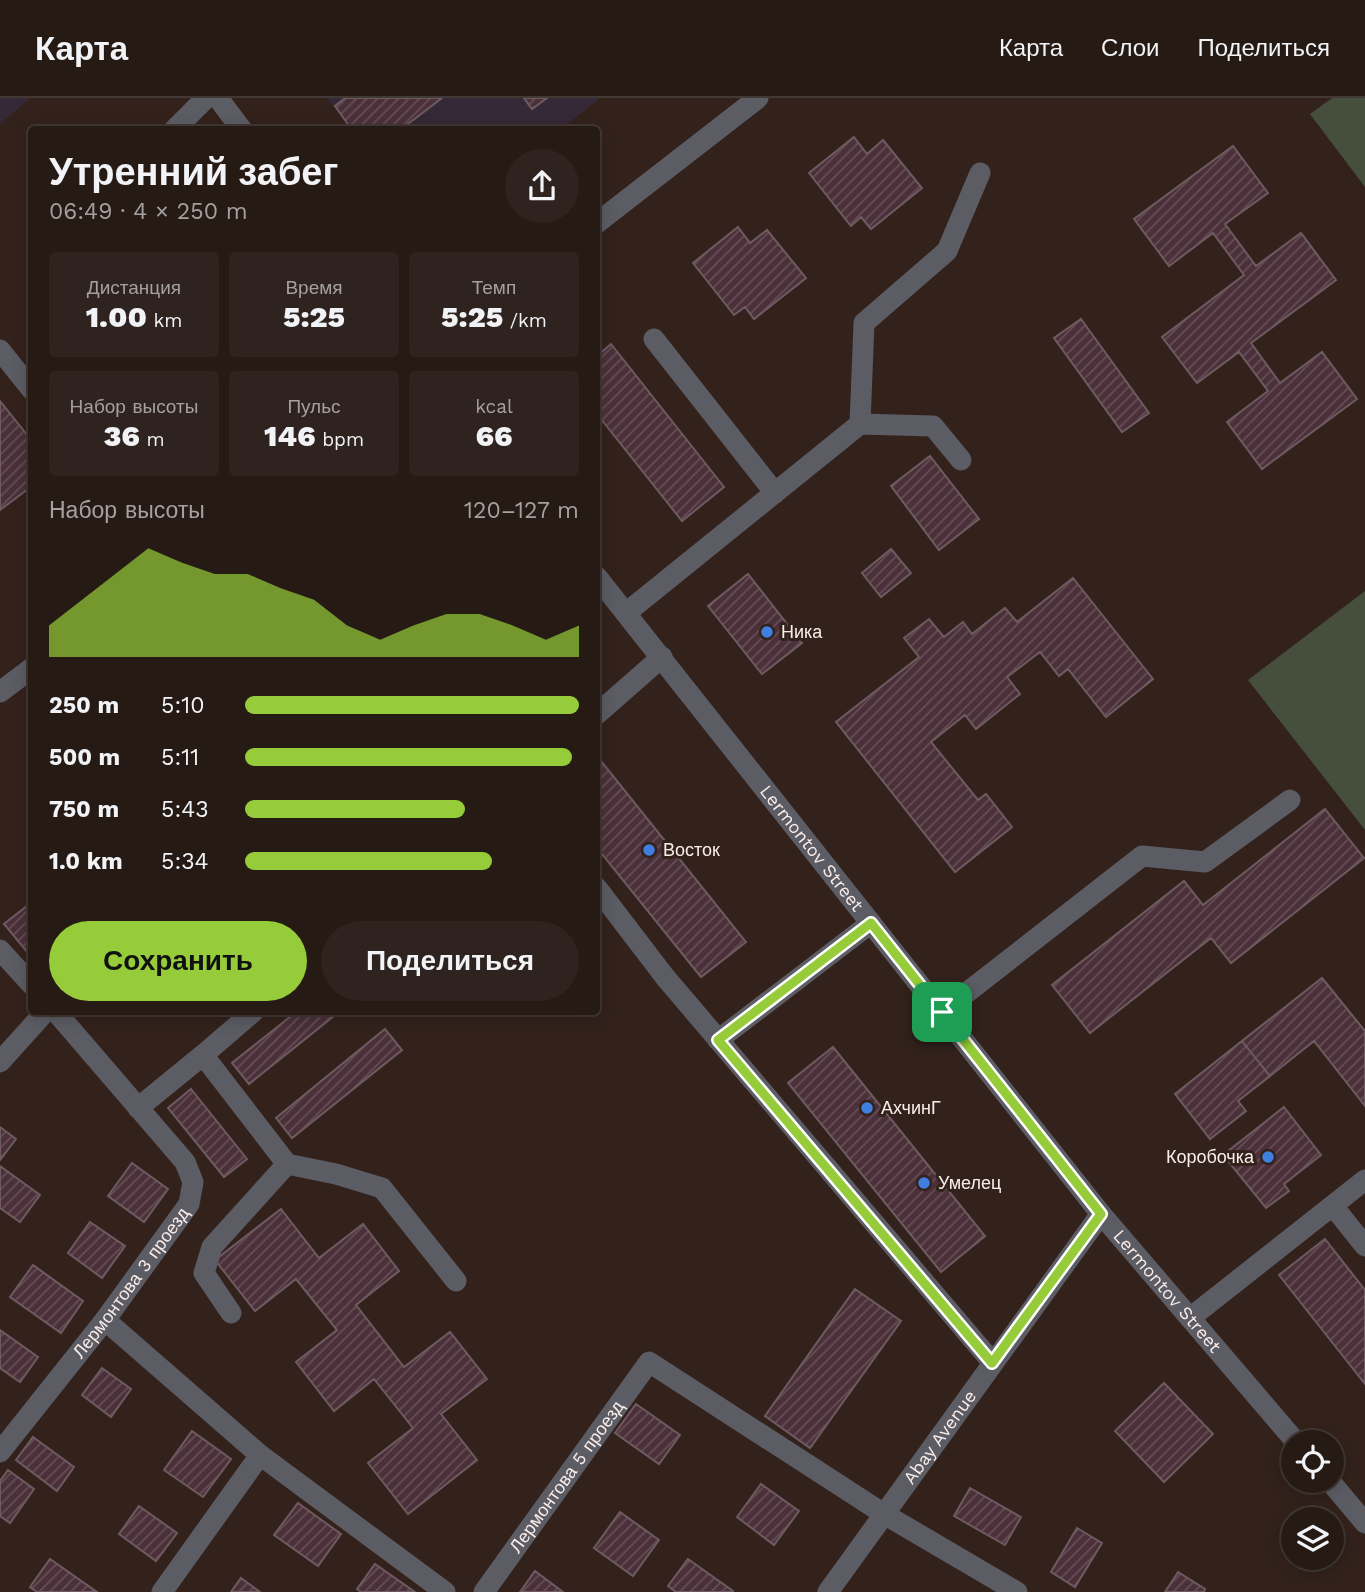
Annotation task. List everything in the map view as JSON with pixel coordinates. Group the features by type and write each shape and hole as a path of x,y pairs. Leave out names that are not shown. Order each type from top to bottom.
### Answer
{"street":[{"path":"178,126 206,98"},
{"path":"218,98 239,126"},
{"path":"600,221 758,98"},
{"path":"860,424 864,323 947,251 980,173"},
{"path":"654,339 775,492"},
{"path":"0,350 28,385"},
{"path":"626,613 860,424 933,426 961,460"},
{"name":"Lermontov Street","path":"600,581 1101,1214 1286,1430"},
{"path":"600,711 662,657"},
{"path":"0,692 28,671"},
{"path":"942,1012 1143,856 1205,862 1290,800"},
{"path":"600,892 665,977 992,1363"},
{"path":"718,1040 871,923"},
{"path":"0,950 28,981"},
{"path":"0,1062 42,1015"},
{"name":"Лермонтова 3 проезд","path":"0,1452 105,1320 189,1204 193,1182 185,1162 59,1015"},
{"path":"138,1108 249,1015"},
{"path":"202,1055 287,1164 336,1174 382,1188 456,1281"},
{"path":"230,1313 204,1273 212,1247 287,1164"},
{"path":"1190,1318 1365,1180"},
{"path":"1334,1206 1365,1246"},
{"name":"Abay Avenue","path":"828,1592 1101,1214"},
{"path":"105,1320 260,1455 445,1592"},
{"name":"Лермонтова 5 проезд","path":"484,1592 649,1362 884,1514"},
{"path":"162,1592 260,1455"},
{"path":"1340,1493 1365,1523"},
{"path":"884,1514 1017,1592"}],"shaded area":[{"path":"0,98 30,98 0,124"},
{"path":"327,98 600,98 565,126 350,126"}],"green space":[{"path":"1332,98 1365,98 1365,187 1310,114"},
{"path":"1365,591 1365,830 1248,680"}],"building":[{"path":"345,98 442,98 405,126 349,126 335,106"},
{"path":"524,98 547,98 532,109"},
{"path":"854,137 867,154 883,140 922,188 871,229 861,217 851,226 809,173"},
{"path":"1233,146 1268,193 1225,224 1256,266 1301,233 1336,280 1251,343 1280,383 1322,352 1357,399 1262,469 1227,422 1268,391 1239,352 1197,383 1162,337 1244,275 1213,233 1169,266 1134,219"},
{"path":"738,227 750,243 767,230 806,278 754,319 745,307 734,315 693,263"},
{"path":"1081,319 1149,413 1122,432 1054,338"},
{"path":"611,344 724,487 682,521 600,418 600,353"},
{"path":"0,401 28,436 28,489 0,510"},
{"path":"930,456 979,519 939,550 891,486"},
{"path":"891,549 911,573 881,597 862,573"},
{"path":"748,574 802,643 762,674 708,606"},
{"path":"1073,578 1153,679 1106,717 1068,669 1059,676 1040,652 1007,677 1020,694 976,729 965,715 931,742 978,800 986,794 1012,827 955,872 836,722 919,657 904,638 929,619 944,637 963,622 972,634 1005,608 1017,622"},
{"path":"600,760 746,942 701,977 600,852"},
{"path":"1325,809 1364,858 1231,963 1211,938 1090,1033 1052,985 1184,881 1203,905"},
{"path":"28,905 28,953 4,924"},
{"path":"1322,978 1365,1031 1365,1106 1314,1041 1270,1076 1242,1041"},
{"path":"292,1015 335,1015 249,1084 232,1063"},
{"path":"385,1029 402,1050 292,1138 276,1118"},
{"path":"1242,1041 1270,1076 1238,1101 1246,1111 1210,1139 1175,1094"},
{"path":"833,1047 985,1236 941,1272 788,1083"},
{"path":"191,1089 247,1159 224,1177 168,1108"},
{"path":"1284,1107 1321,1155 1284,1184 1289,1191 1266,1208 1223,1155"},
{"path":"0,1127 16,1139 0,1160"},
{"path":"132,1163 168,1189 144,1222 108,1196"},
{"path":"0,1166 40,1195 20,1222 0,1208"},
{"path":"281,1209 319,1258 363,1224 399,1271 356,1305 404,1367 450,1332 487,1379 441,1414 477,1460 408,1514 368,1463 413,1428 374,1379 334,1411 296,1362 337,1330 296,1279 255,1311 215,1260"},
{"path":"90,1222 125,1246 102,1278 68,1253"},
{"path":"1325,1239 1365,1290 1365,1384 1279,1275"},
{"path":"33,1265 83,1301 61,1333 10,1297"},
{"path":"855,1289 901,1321 810,1448 765,1416"},
{"path":"0,1330 38,1357 20,1382 0,1368"},
{"path":"102,1368 131,1389 111,1417 82,1395"},
{"path":"1164,1383 1213,1434 1164,1482 1115,1431"},
{"path":"636,1404 680,1435 659,1464 615,1433"},
{"path":"192,1431 231,1459 203,1497 164,1470"},
{"path":"33,1437 74,1467 57,1491 16,1460"},
{"path":"8,1470 34,1489 10,1523 0,1516 0,1481"},
{"path":"761,1484 799,1511 774,1545 737,1517"},
{"path":"970,1488 1021,1517 1005,1545 954,1516"},
{"path":"298,1503 341,1534 318,1566 274,1535"},
{"path":"139,1506 177,1533 156,1561 119,1534"},
{"path":"620,1512 659,1540 633,1576 594,1548"},
{"path":"1077,1528 1102,1543 1075,1587 1051,1572"},
{"path":"50,1559 97,1592 37,1592 30,1587"},
{"path":"688,1559 733,1592 676,1592 668,1586"},
{"path":"375,1564 415,1592 361,1592 357,1589"},
{"path":"535,1571 563,1592 520,1592"},
{"path":"1178,1572 1205,1589 1204,1592 1165,1592"},
{"path":"241,1578 260,1592 231,1592"}],"place":[{"name":"Ника","path":"767,632"},
{"name":"Восток","path":"649,850"},
{"name":"АхчинГ","path":"867,1108"},
{"name":"Коробочка","path":"1268,1157"},
{"name":"Умелец","path":"924,1183"}],"route":[{"path":"871,923 942,1012 1101,1214 992,1363 718,1040 871,923"}]}
